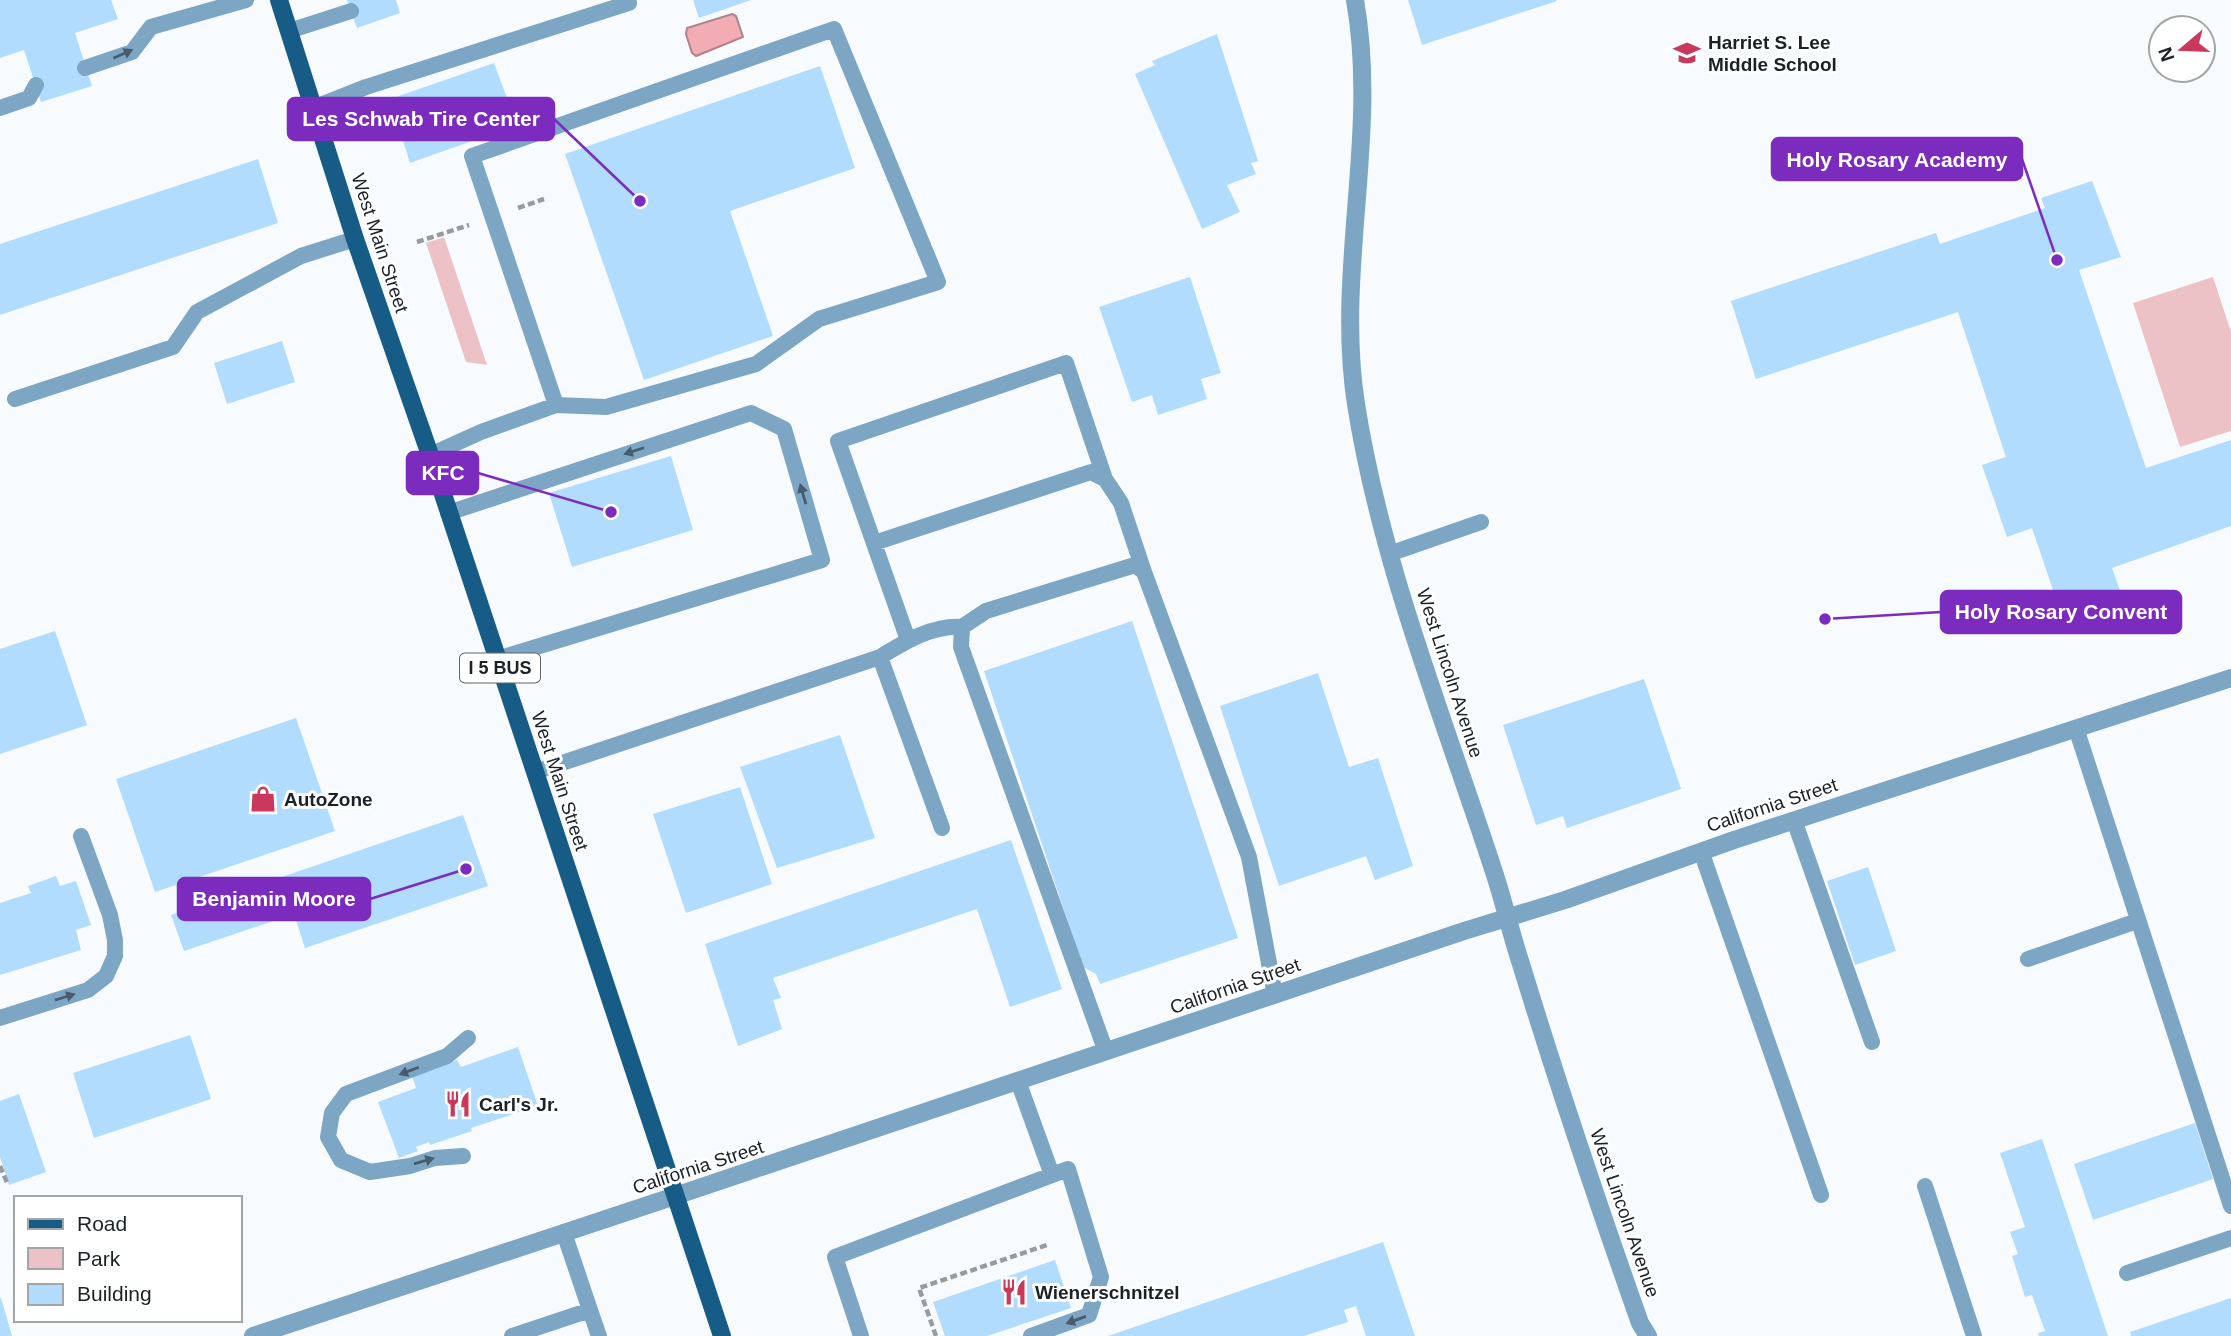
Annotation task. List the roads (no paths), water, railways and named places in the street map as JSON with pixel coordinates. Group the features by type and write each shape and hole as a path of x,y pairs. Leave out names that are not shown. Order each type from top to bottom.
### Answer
{"main road":[{"name":"West Main Street","path":"279,0 355,239 430,455 722,1336"}],"street":[{"name":"West Lincoln Avenue","path":"1354,0 1363,62 1363,120 1353,249 1351,317 1355,398 1363,447 1388,554 1495,875 1600,1208 1640,1323 1648,1336"},
{"name":"California Street","path":"253,1336 1565,900 1794,820 2231,678"}],"lane":[{"path":"85,68 132,52 151,27 246,0"},
{"path":"313,108 366,87 629,3 628,0"},
{"path":"289,31 351,10"},
{"path":"430,455 481,432 556,405 606,407 756,364 819,319 938,282 834,29 472,156 556,405"},
{"path":"0,108 29,98 36,85"},
{"path":"15,399 173,347 198,312 301,257 355,239"},
{"path":"908,640 838,441 1066,363 1105,479 1121,503 1249,857 1275,995"},
{"path":"448,513 751,413 783,429 822,560 497,659"},
{"path":"874,543 1091,472 1105,479"},
{"path":"1388,554 1481,522"},
{"path":"535,772 880,657 908,640 948,626 962,627 986,611 1135,565 1144,572"},
{"path":"962,627 961,646 966,665 1106,1052"},
{"path":"880,657 942,828"},
{"path":"2076,728 2231,1206"},
{"path":"1794,820 1872,1042"},
{"path":"0,1017 88,990 106,976 115,956 110,915 81,836"},
{"path":"1701,851 1821,1195"},
{"path":"2028,960 2137,921"},
{"path":"463,1156 435,1158 410,1166 370,1172 341,1160 328,1137 332,1113 346,1094 447,1056 467,1038"},
{"path":"1018,1081 1052,1175"},
{"path":"861,1336 835,1257 1068,1169 1101,1277 1089,1315 1031,1336"},
{"path":"1925,1186 1974,1336"},
{"path":"564,1233 599,1336"},
{"path":"2127,1273 2231,1238"},
{"path":"512,1336 590,1310"}],"place":[{"name":"Harriet S. Lee Middle School","path":"1687,53"},
{"name":"Les Schwab Tire Center","path":"640,201"},
{"name":"Holy Rosary Academy","path":"2057,260"},
{"name":"KFC","path":"611,512"},
{"name":"Holy Rosary Convent","path":"1825,619"},
{"name":"AutoZone","path":"263,799"},
{"name":"Benjamin Moore","path":"466,869"},
{"name":"Carl's Jr.","path":"458,1104"},
{"name":"Wienerschnitzel","path":"1014,1292"}]}
